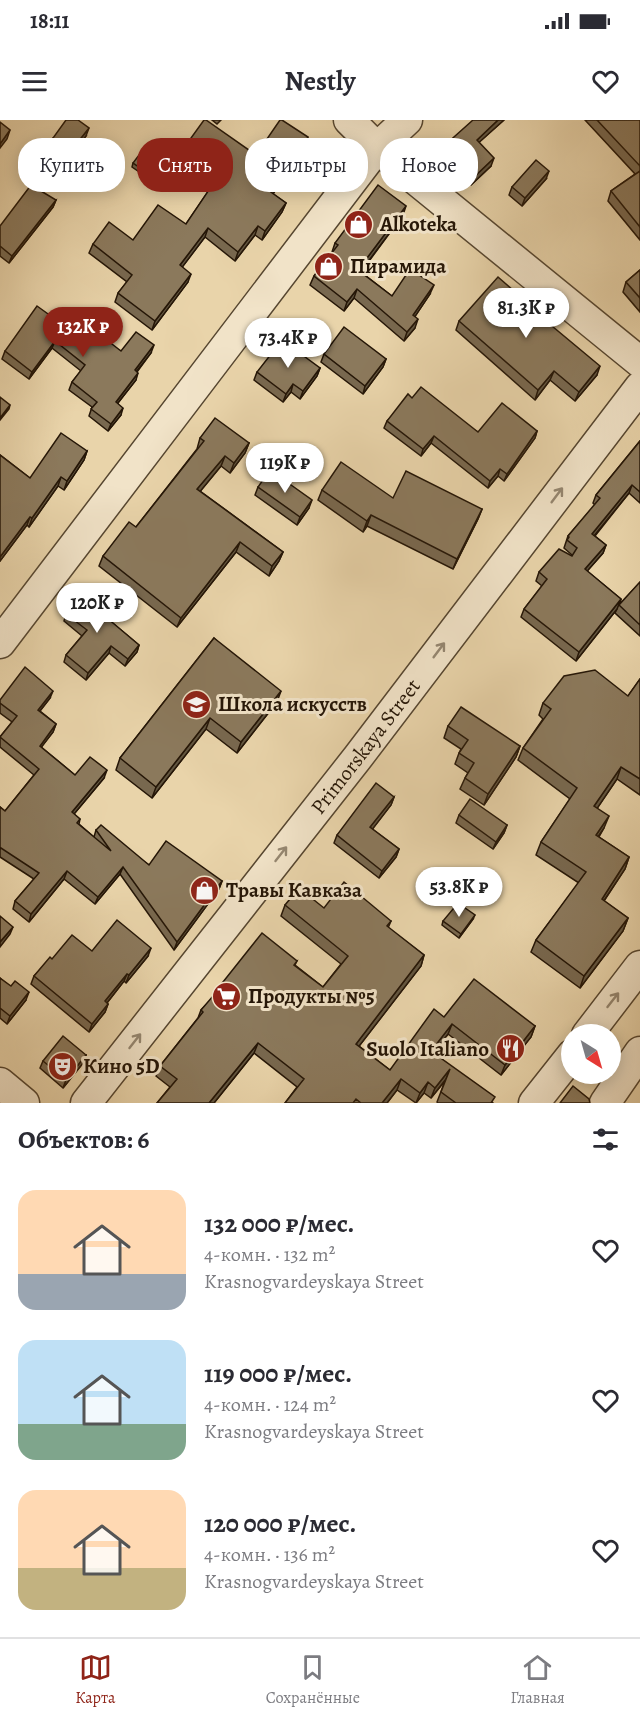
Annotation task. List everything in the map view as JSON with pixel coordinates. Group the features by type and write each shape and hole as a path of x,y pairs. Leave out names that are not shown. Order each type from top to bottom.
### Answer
{"street":[{"path":"349,120 377,148 640,362"},
{"path":"0,644 377,148 407,120"},
{"name":"Primorskaya Street","path":"86,1103 358,757 640,387"},
{"path":"595,1024 640,966"},
{"path":"604,1103 640,1052"},
{"path":"534,1103 561,1069"},
{"path":"0,1083 24,1103"}],"building":[{"path":"66,120 78,120 89,128 81,138 53,138"},
{"path":"206,120 232,138 191,138"},
{"path":"280,120 307,138 268,138"},
{"path":"473,120 498,120 478,139 453,138"},
{"path":"597,120 640,120 640,166"},
{"path":"0,122 10,130 0,144"},
{"path":"233,139 245,147 245,192 271,192 286,203 265,231 258,226 238,252 208,228 180,265 191,274 155,321 118,293 132,275 93,244 109,222 133,240 158,205 186,224 208,192 233,192"},
{"path":"478,141 494,158 478,173"},
{"path":"536,160 549,171 525,198 512,187"},
{"path":"640,171 640,227 611,191"},
{"path":"378,185 380,192 387,192 406,206 358,270 392,296 410,269 434,285 413,315 418,319 407,332 357,289 347,302 314,276 338,245 335,243"},
{"path":"26,192 43,192 56,200 12,256 0,246 0,226"},
{"path":"640,270 640,298 626,282"},
{"path":"498,277 523,299 522,301 600,366 579,392 554,371 538,390 459,321"},
{"path":"37,306 76,334 85,323 121,351 136,332 154,345 135,370 138,373 116,402 123,408 111,424 91,409 97,402 72,382 85,365 55,341 32,372 5,351"},
{"path":"344,327 386,359 365,386 324,354"},
{"path":"282,340 320,368 303,391 293,384 286,394 257,372"},
{"path":"421,387 478,432 502,403 537,431 507,474 500,469 490,481 434,436 423,449 387,421 408,394 412,398"},
{"path":"0,397 10,405 0,418"},
{"path":"215,418 249,443 234,463 225,456 197,489 283,552 272,566 240,542 181,618 103,556 129,522 136,527 204,441 200,438"},
{"path":"61,433 87,451 67,481 61,477 0,557 0,455 30,478"},
{"path":"640,441 640,492 632,485 592,534 606,545 585,569 621,599 579,652 524,609 547,579 539,572 559,549 572,556 577,548 567,540 568,536 600,498 596,495"},
{"path":"341,462 393,498 406,471 482,509 457,559 371,515 367,521 322,490"},
{"path":"270,470 312,500 300,517 258,487"},
{"path":"640,582 640,625 619,605"},
{"path":"85,592 111,613 107,618 139,645 128,659 111,646 88,673 66,655 87,630 66,614"},
{"name":"Школа искусств","path":"214,638 281,691 241,742 210,718 156,787 120,758"},
{"path":"25,667 53,691 38,710 56,724 40,746 75,775 90,757 107,770 72,812 80,819 77,823 111,851 96,830 101,825 149,865 166,841 222,881 177,942 123,867 98,897 67,871 31,914 15,901 39,873 0,849 0,807 5,811 39,769 0,737 17,716 0,703 0,700"},
{"path":"595,670 628,696 640,679 640,779 621,767 594,806 609,816 596,835 629,857 602,899 628,918 584,976 536,940 586,872 541,842 577,788 523,748 551,709 543,703 564,676"},
{"path":"461,707 520,746 488,794 465,778 474,763 459,753 468,740 448,726"},
{"path":"376,783 394,797 370,827 399,849 382,871 337,835"},
{"path":"470,799 507,825 496,842 459,815"},
{"path":"344,882 391,921 387,926 424,955 356,1044 390,1070 434,1009 444,1017 474,979 535,1026 505,1065 452,1024 431,1051 495,1097 491,1103 456,1103 441,1092 450,1069 435,1088 428,1082 420,1093 401,1079 382,1103 361,1103 356,1099 353,1103 285,1103 304,1079 258,1043 209,1103 157,1103 177,1079 160,1066 213,996 217,1000 219,998 215,992 262,933 297,961 294,965 323,987 348,956 285,905 299,888 324,908"},
{"path":"458,903 475,915 461,934 443,921"},
{"path":"0,916 13,927 0,942"},
{"path":"117,920 151,948 105,1001 108,1004 92,1024 34,976 72,935 92,951"},
{"path":"0,978 11,986 15,981 29,992 10,1016 0,1008"},
{"name":"Кино 5D","path":"63,1036 86,1055 66,1080 43,1061"},
{"path":"573,1086 589,1099 590,1103 560,1103"}],"place":[{"name":"Alkoteka","path":"359,224"},
{"name":"Пирамида","path":"329,266"},
{"name":"Школа искусств","path":"197,704"},
{"name":"Травы Кавказа","path":"205,890"},
{"name":"Продукты №5","path":"227,996"},
{"name":"Suolo Italiano","path":"510,1049"},
{"name":"Кино 5D","path":"62,1066"}]}
